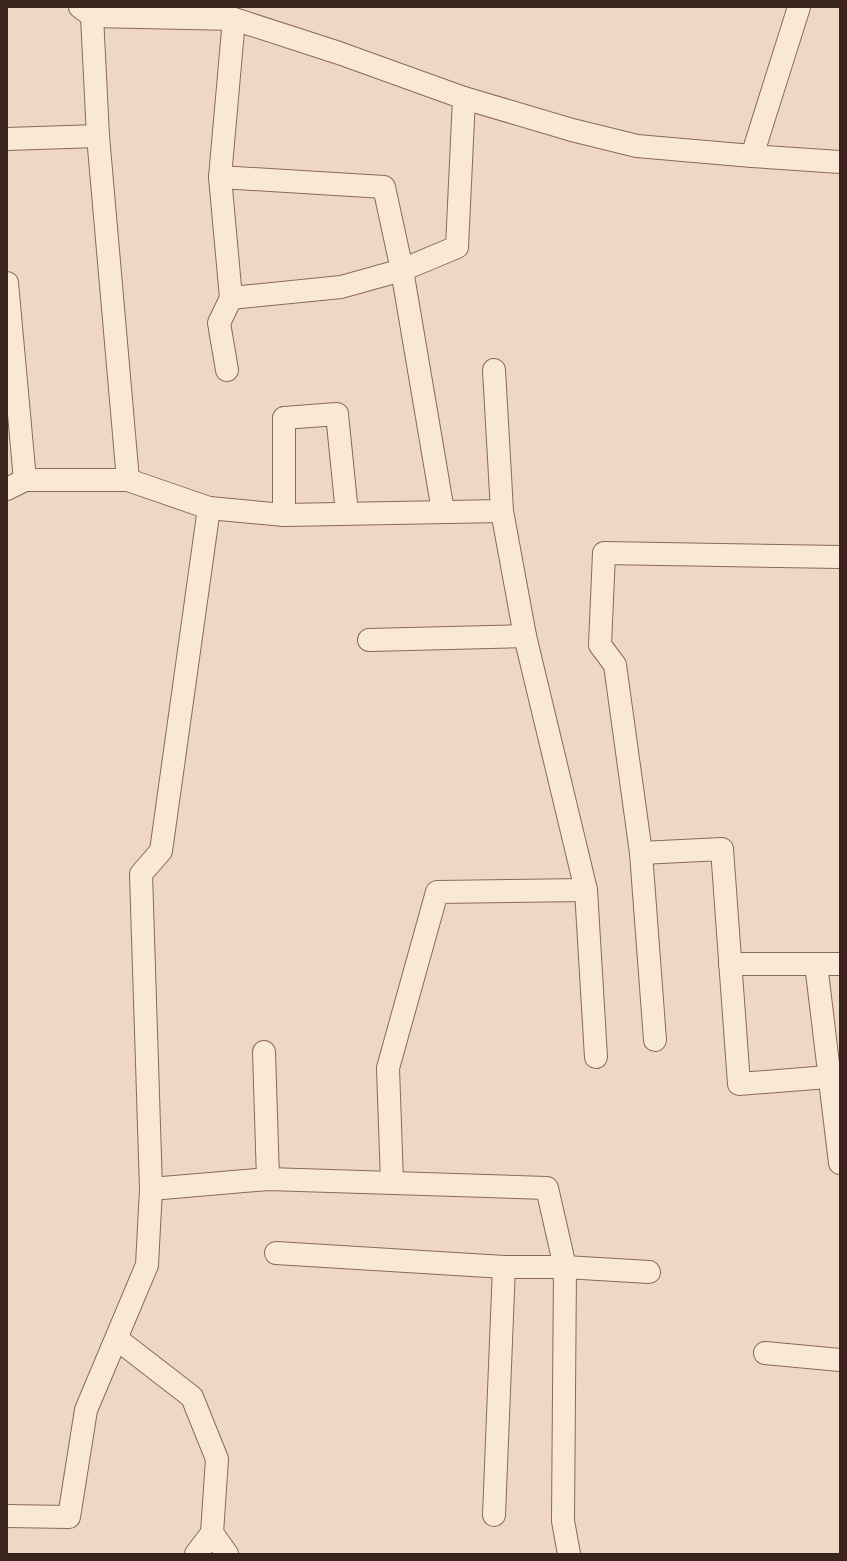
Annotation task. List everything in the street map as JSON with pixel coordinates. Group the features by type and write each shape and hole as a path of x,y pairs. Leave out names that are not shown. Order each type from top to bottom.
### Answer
{"street":[{"path":"752,156 798,7"},
{"path":"128,480 86,12 234,19 338,53 464,98 572,130 637,146 840,162"},
{"path":"227,370 218,323 231,298 220,177 234,19"},
{"path":"231,298 341,287 402,270 457,247 464,98"},
{"path":"7,139 98,136"},
{"path":"220,177 384,187 402,270 443,511"},
{"path":"7,284 16,484 128,480 208,508 284,515 502,511"},
{"path":"494,370 502,511 524,636 586,890 596,1058"},
{"path":"284,515 284,418 337,414 347,513"},
{"path":"7,1516 69,1517 86,1410 147,1265 151,1189 141,874 161,851 208,508"},
{"path":"655,1040 641,853 614,664 600,645 604,553 840,557"},
{"path":"370,640 524,636"},
{"path":"641,853 722,849 739,1084 834,1076"},
{"path":"392,1182 388,1068 437,892 586,890"},
{"path":"730,964 840,964"},
{"path":"816,964 834,1076 840,1163"},
{"path":"264,1052 268,1179"},
{"path":"151,1189 268,1179 547,1188 565,1267 563,1521 569,1554"},
{"path":"276,1253 504,1267 565,1267 649,1272"},
{"path":"494,1515 504,1267"},
{"path":"117,1339 192,1397 217,1459 212,1533 196,1554"},
{"path":"766,1353 840,1360"},
{"path":"212,1533 227,1554"}]}
